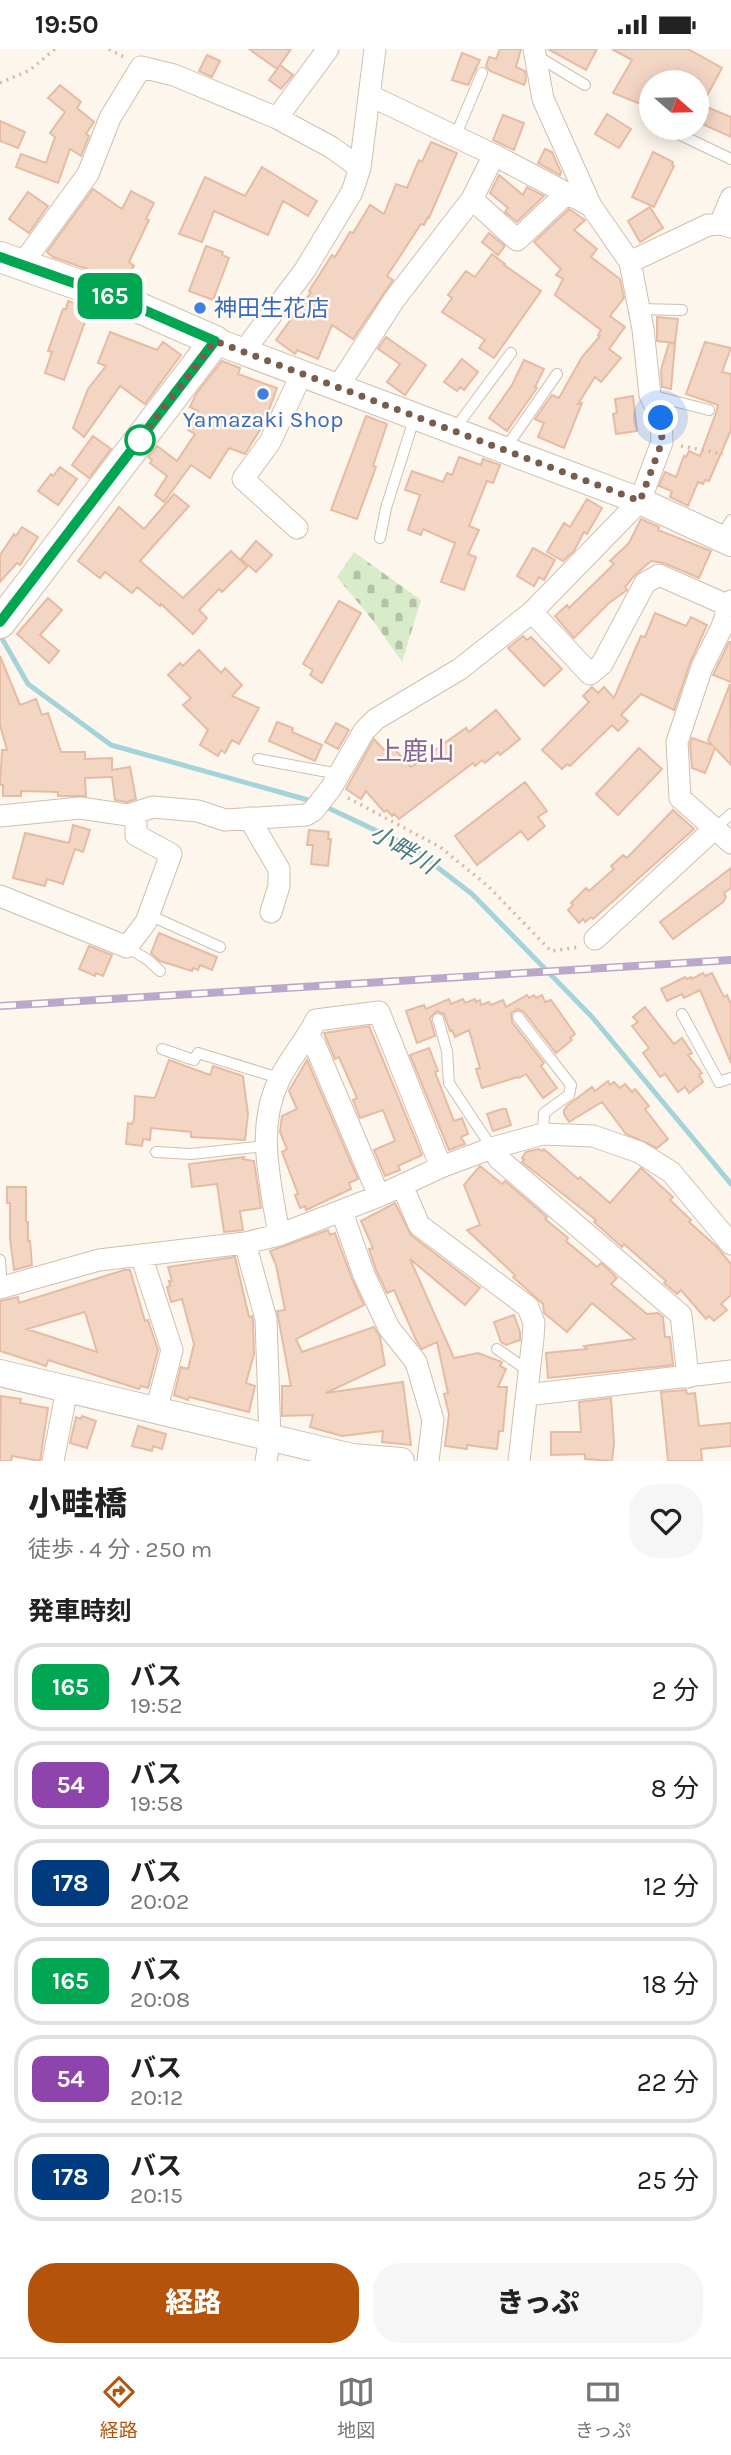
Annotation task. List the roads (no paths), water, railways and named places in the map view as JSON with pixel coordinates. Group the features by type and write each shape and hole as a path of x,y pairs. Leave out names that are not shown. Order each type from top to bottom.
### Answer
{"main road":[{"path":"1,621 215,341 119,299 11,260"}],"street":[{"path":"278,118 328,49"},
{"path":"244,351 306,270 352,192 360,168 375,49"},
{"path":"0,816 80,809 128,815 153,807 198,811 225,820 306,815 318,804 364,731 376,719 460,669 532,612 640,501 662,442 661,418 650,395 630,262 591,206 543,99 534,52"},
{"path":"11,260 88,174 110,118 141,67 174,75 278,118 331,147 360,168"},
{"path":"371,96 494,155 591,206"},
{"path":"338,387 394,300 472,199 494,155"},
{"path":"472,199 517,240 567,193"},
{"path":"630,262 708,225 726,226 731,198"},
{"path":"215,341 727,533"},
{"path":"297,528 243,479 270,442 302,373"},
{"path":"532,612 590,674 602,664 645,583 659,575 730,603 721,629 702,667 677,742 680,799 731,843"},
{"path":"0,896 127,947 149,915 171,854 136,835 136,813"},
{"path":"249,818 279,869 279,886 271,912"},
{"path":"595,939 714,829"},
{"path":"279,1235 265,1146 265,1123 279,1078 316,1020 379,1011 441,1167"},
{"path":"308,1036 315,1045 379,1196"},
{"path":"1,1287 99,1260 244,1243 279,1235 342,1212 441,1167 492,1148 542,1134 593,1136 639,1152 671,1172 731,1244"},
{"path":"492,1148 499,1159 681,1315 688,1377"},
{"path":"402,1185 419,1225 528,1307 534,1323 519,1461"},
{"path":"342,1212 364,1275 388,1328 416,1361 433,1420 428,1461"},
{"path":"244,1243 266,1319 268,1450"},
{"path":"141,1255 172,1350 156,1411"},
{"path":"527,1395 731,1371"},
{"path":"0,1373 156,1411 268,1450 401,1461"},
{"path":"52,1461 67,1389"}],"lane":[{"path":"534,52 585,85"},
{"path":"455,137 482,73"},
{"path":"691,140 731,159"},
{"path":"639,309 682,310"},
{"path":"454,430 511,353"},
{"path":"505,449 557,374"},
{"path":"650,395 709,410"},
{"path":"380,538 386,508 415,416"},
{"path":"258,759 339,773"},
{"path":"714,829 731,814"},
{"path":"149,915 220,947"},
{"path":"127,947 160,971"},
{"path":"682,1014 719,1082 731,1078"},
{"path":"518,1017 571,1085 569,1095 544,1113 542,1134"},
{"path":"438,1019 447,1051 449,1083 492,1148"},
{"path":"162,1049 194,1060 198,1053 279,1078"},
{"path":"156,1152 191,1154 265,1146"},
{"path":"0,1260 1,1287"},
{"path":"497,1349 530,1372"}],"waterway":[{"name":"小畔川","path":"0,635 28,684 111,745 315,802"},
{"name":"小畔川","path":"324,806 411,847 472,894 592,1017 731,1184"}],"railway":[{"path":"0,1006 731,960"}],"place":[{"name":"神田生花店","path":"200,308"},
{"name":"Yamazaki Shop","path":"263,394"}],"district":[{"name":"上鹿山","path":"415,751"}]}
